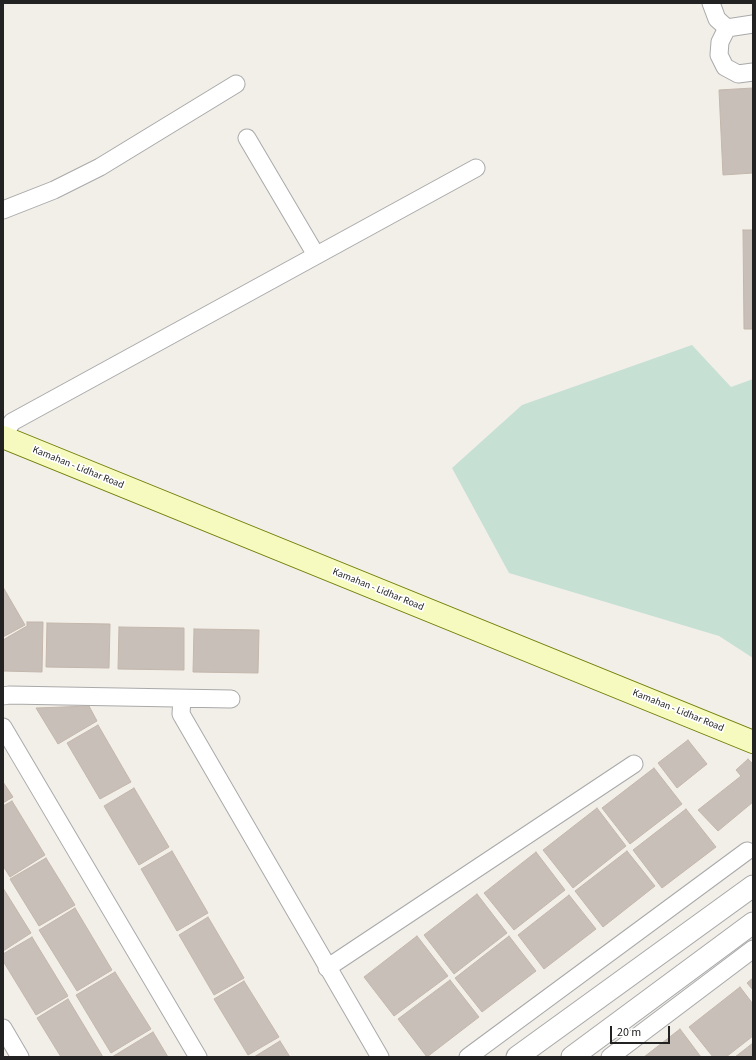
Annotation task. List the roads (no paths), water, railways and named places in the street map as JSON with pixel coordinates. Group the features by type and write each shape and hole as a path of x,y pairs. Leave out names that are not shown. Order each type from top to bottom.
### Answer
{"main road":[{"name":"Kamahan - Lidhar Road","path":"3,437 753,742"}],"street":[{"path":"711,3 717,19 727,28"},
{"path":"727,28 753,24"},
{"path":"727,28 720,42 719,55 725,67 738,74 753,72"},
{"path":"3,210 54,190 100,167 236,84"},
{"path":"247,138 316,255"},
{"path":"3,437 12,422 476,168"},
{"path":"3,696 182,699 231,698"},
{"path":"182,699 181,714 380,1057"},
{"path":"3,727 198,1057"},
{"path":"327,968 634,764"},
{"path":"468,1057 747,851"},
{"path":"517,1057 753,886"},
{"path":"572,1057 753,923"},
{"path":"610,1057 753,949"},
{"path":"3,1028 20,1057"}]}
